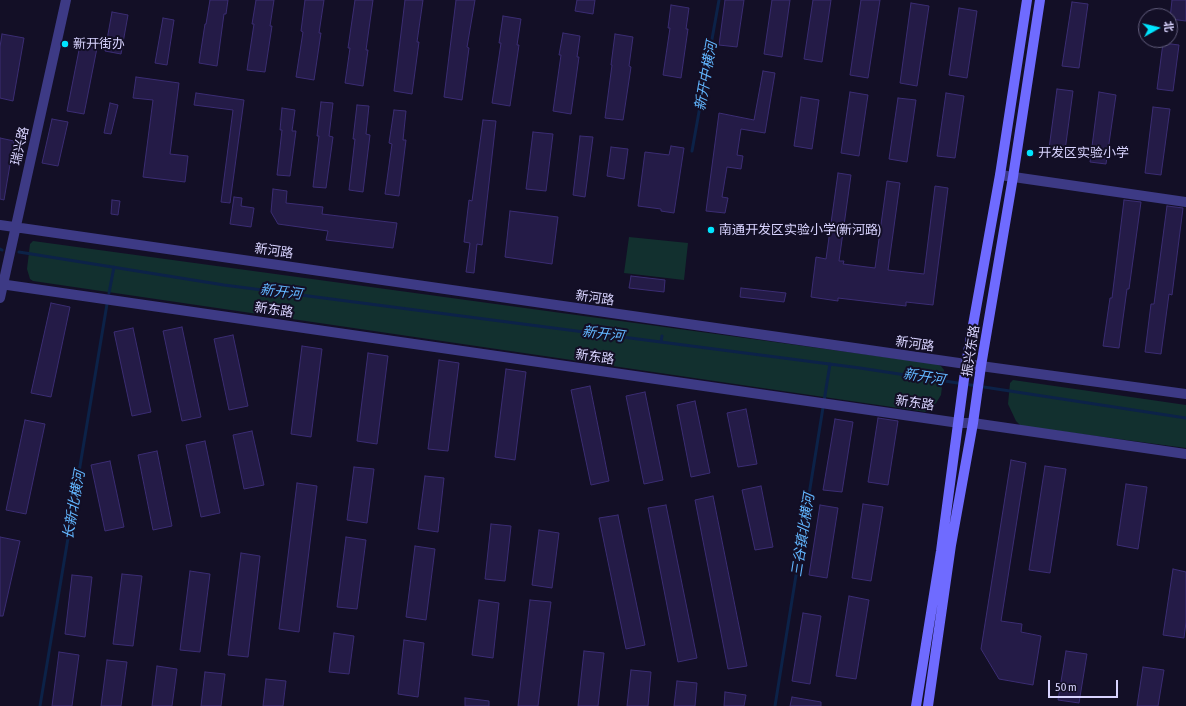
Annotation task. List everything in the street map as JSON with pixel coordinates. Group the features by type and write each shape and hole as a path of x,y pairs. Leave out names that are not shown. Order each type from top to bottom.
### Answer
{"main road":[{"name":"振兴东路","path":"916,706 941,551 966,364 1000,175 1027,0"},
{"name":"振兴东路","path":"928,706 951,545 973,423 1040,0"}],"street":[{"name":"瑞兴路","path":"0,298 66,0"},
{"path":"1000,175 1186,202"},
{"name":"新河路","path":"0,225 966,364 1186,394"},
{"name":"新东路","path":"2,284 959,423 973,423 1186,454"}],"green space":[{"path":"629,237 688,243 684,280 624,273"},
{"path":"33,241 936,364 941,366 944,370 941,395 936,403 926,412 33,281 30,279 27,269 30,244"},
{"path":"1013,380 1186,405 1186,448 1021,426 1016,421 1008,404 1010,383"}],"building":[{"path":"210,0 228,0 226,14 224,14 217,66 199,63"},
{"path":"256,0 274,0 270,26 272,26 265,72 247,70"},
{"path":"305,0 324,0 314,80 296,77 303,32 301,31"},
{"path":"355,0 373,0 363,86 345,83 350,48 348,48"},
{"path":"405,0 423,0 412,94 394,91"},
{"path":"456,0 475,0 467,47 469,48 462,100 444,97"},
{"path":"577,0 595,0 593,14 575,11"},
{"path":"725,0 744,0 737,47 719,45"},
{"path":"772,0 790,0 782,57 764,54"},
{"path":"813,0 831,0 822,62 804,59"},
{"path":"861,0 880,0 868,78 850,75"},
{"path":"1172,0 1186,0 1186,21 1178,20 1178,8 1171,8"},
{"path":"1072,2 1088,4 1079,68 1062,66"},
{"path":"911,3 929,6 917,86 900,83"},
{"path":"671,5 689,8 686,29 688,29 681,78 663,75 670,28 668,28"},
{"path":"959,8 977,11 967,78 949,75"},
{"path":"112,12 128,15 121,54 105,51"},
{"path":"503,16 521,19 517,45 519,45 510,106 492,103 501,43 499,43"},
{"path":"163,18 174,20 167,65 155,63"},
{"path":"563,33 580,36 577,57 579,57 571,114 553,111"},
{"path":"2,34 24,38 13,101 0,98 0,47"},
{"path":"615,34 633,37 629,66 631,67 623,120 605,118"},
{"path":"80,45 97,48 84,114 67,111"},
{"path":"1179,45 1173,91 1157,89 1162,48 1178,48"},
{"path":"763,71 775,73 765,133 741,129 737,155 743,156 741,169 727,167 722,197 728,198 725,213 706,211 719,113 754,120"},
{"path":"136,77 179,83 170,154 188,156 185,182 143,177 153,100 133,98"},
{"path":"1057,89 1073,91 1064,158 1048,156"},
{"path":"850,92 868,95 859,156 841,153"},
{"path":"1099,92 1116,95 1106,164 1090,162"},
{"path":"196,93 244,100 230,203 221,202 233,110 194,105"},
{"path":"946,93 964,96 955,158 937,156"},
{"path":"801,97 819,100 812,149 794,146"},
{"path":"898,98 916,100 907,162 889,159"},
{"path":"321,102 333,103 329,136 333,137 326,188 313,187"},
{"path":"110,103 118,105 111,134 104,133"},
{"path":"357,105 369,106 366,134 370,135 363,192 349,190"},
{"path":"1153,107 1170,109 1161,175 1145,173"},
{"path":"282,108 295,110 292,131 296,131 290,176 277,175 282,130 280,130"},
{"path":"394,110 406,111 403,140 406,140 399,196 385,194 392,144 389,143"},
{"path":"52,119 68,122 58,166 42,163"},
{"path":"483,120 496,121 482,245 477,244 474,273 466,272 470,243 464,242 469,200 472,201"},
{"path":"533,132 553,134 546,191 526,189"},
{"path":"580,136 593,137 585,197 573,195"},
{"path":"0,138 14,141 4,200 0,199"},
{"path":"671,146 684,148 674,213 661,211 661,209 638,206 645,152 669,155"},
{"path":"611,147 628,149 624,179 607,176"},
{"path":"838,173 851,175 839,261 844,261 843,264 875,268 887,181 900,183 888,270 924,274 935,186 948,188 933,305 906,302 906,306 838,298 838,301 811,297 816,257 826,259"},
{"path":"273,189 287,191 286,203 323,207 322,214 397,223 393,248 326,240 328,231 278,224 271,212"},
{"path":"234,197 242,198 241,206 254,208 251,227 230,224"},
{"path":"112,200 120,201 118,215 111,214"},
{"path":"1124,200 1141,202 1119,348 1103,346 1110,298 1112,298"},
{"path":"1167,206 1183,208 1172,295 1169,294 1161,354 1145,352 1151,304 1154,304"},
{"path":"510,211 558,217 552,264 505,257"},
{"path":"631,276 665,280 664,292 629,288"},
{"path":"741,288 786,293 784,302 740,297"},
{"path":"51,303 70,307 51,397 31,393"},
{"path":"182,327 201,417 182,421 163,331"},
{"path":"133,328 151,412 132,416 114,332"},
{"path":"233,335 248,406 229,410 214,339"},
{"path":"302,346 322,349 311,437 291,434"},
{"path":"368,353 388,356 377,444 357,441"},
{"path":"439,360 459,363 448,451 428,449"},
{"path":"506,369 526,372 515,460 495,457"},
{"path":"590,386 609,481 591,485 571,390"},
{"path":"645,392 663,480 644,484 626,396"},
{"path":"695,401 710,473 691,477 677,405"},
{"path":"746,409 757,464 738,467 727,413"},
{"path":"878,418 898,421 888,485 868,482"},
{"path":"835,419 853,422 842,492 823,490"},
{"path":"25,420 45,424 26,514 6,510"},
{"path":"252,431 264,485 244,489 233,435"},
{"path":"205,441 220,513 201,517 186,445"},
{"path":"157,451 172,526 153,530 138,455"},
{"path":"1011,460 1026,463 1001,621 1022,624 1021,632 1041,636 1033,685 999,679 981,649"},
{"path":"110,461 124,527 105,531 91,465"},
{"path":"1045,466 1066,469 1050,573 1029,570"},
{"path":"354,467 374,469 367,523 347,520"},
{"path":"425,476 444,478 438,532 418,529"},
{"path":"297,483 317,486 299,632 279,629"},
{"path":"1126,484 1147,487 1138,549 1117,545"},
{"path":"761,486 773,547 755,550 742,490"},
{"path":"713,496 747,666 728,669 695,500"},
{"path":"863,504 883,507 871,581 852,578"},
{"path":"666,505 697,658 678,662 648,508"},
{"path":"820,505 838,508 827,578 809,575"},
{"path":"618,515 645,645 626,649 599,518"},
{"path":"491,524 511,526 505,581 485,579"},
{"path":"539,530 559,533 552,588 532,585"},
{"path":"0,537 20,541 3,616 0,616"},
{"path":"346,537 366,540 357,609 337,607"},
{"path":"415,546 435,549 426,620 406,617"},
{"path":"241,553 260,556 248,657 228,655"},
{"path":"1173,569 1186,572 1186,622 1184,638 1163,635"},
{"path":"190,571 210,574 200,652 180,650"},
{"path":"122,574 142,576 133,646 113,644"},
{"path":"72,575 92,577 85,637 65,634"},
{"path":"849,596 869,600 856,679 836,676"},
{"path":"479,600 499,603 493,658 472,655"},
{"path":"530,600 551,602 538,706 518,706"},
{"path":"803,613 821,616 810,684 792,681"},
{"path":"334,633 354,636 349,674 329,672"},
{"path":"404,640 424,643 418,697 398,694"},
{"path":"584,651 604,653 598,706 578,706"},
{"path":"1066,651 1087,654 1079,703 1058,700"},
{"path":"59,652 79,655 72,706 52,706"},
{"path":"107,660 127,662 121,706 101,706"},
{"path":"157,666 177,669 172,706 152,706"},
{"path":"1143,667 1164,670 1158,706 1137,706"},
{"path":"631,670 651,672 648,706 627,706"},
{"path":"205,672 225,674 221,706 201,706"},
{"path":"266,679 286,681 283,706 263,706"},
{"path":"677,681 697,683 695,706 674,706"},
{"path":"725,692 746,695 744,706 724,706"},
{"path":"792,697 821,702 821,706 790,706"},
{"path":"465,698 489,701 489,706 465,706"}],"waterway":[{"name":"新开中横河","path":"692,151 719,0"},
{"name":"新开河","path":"19,252 224,285 860,368 1186,418"},
{"name":"长新北横河","path":"109,293 114,267"},
{"name":"长新北横河","path":"40,706 107,304"},
{"name":"新开河","path":"661,342 662,336"},
{"name":"三谷镇北横河","path":"775,706 830,364"}],"place":[{"name":"新开街办","path":"65,44"},
{"name":"开发区实验小学","path":"1030,153"},
{"name":"南通开发区实验小学(新河路)","path":"711,230"}]}
